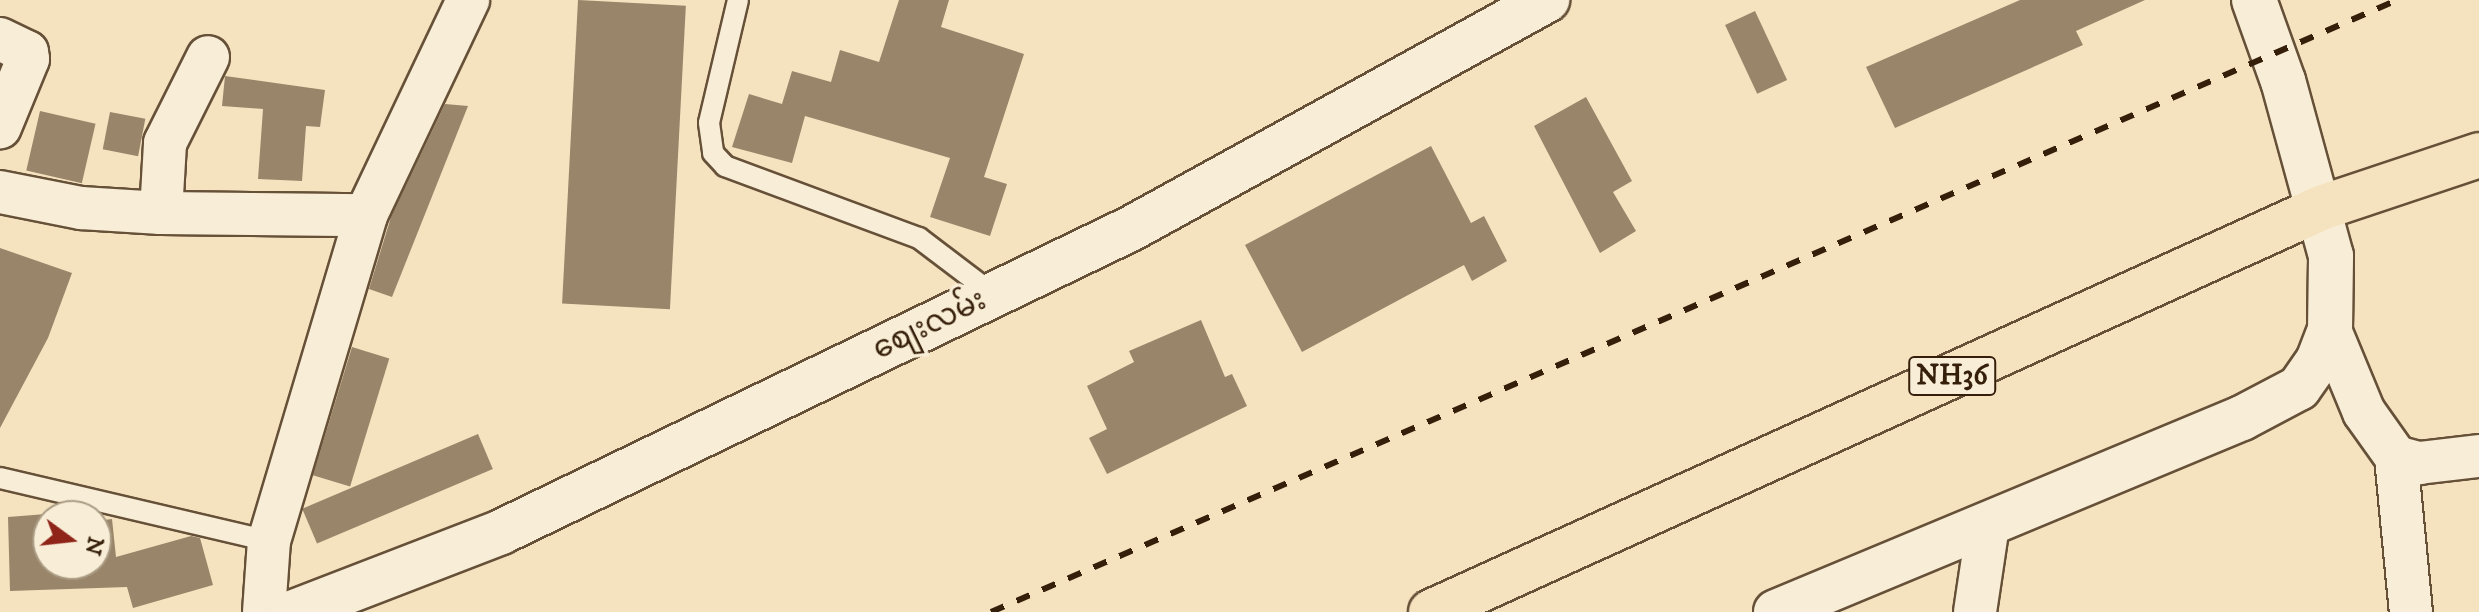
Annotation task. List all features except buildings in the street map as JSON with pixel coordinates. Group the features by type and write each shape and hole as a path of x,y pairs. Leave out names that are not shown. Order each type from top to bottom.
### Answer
{"highway":[{"name":"NH36","path":"1431,612 2321,208 2479,155"}],"main road":[{"name":"စျေးလမ်း","path":"294,612 501,532 1132,228 1547,0"},
{"path":"1776,612 2268,407 2299,388 2318,361 2330,330 2331,256 2321,208 2254,0"}],"street":[{"path":"264,612 269,541 366,215 468,0"},
{"path":"0,39 27,52 28,59 0,127"},
{"path":"161,213 165,143 208,57"},
{"path":"0,192 81,208 161,213 366,215"},
{"path":"2330,330 2364,412 2396,457 2411,612"},
{"path":"2396,457 2419,463 2479,456"},
{"path":"1975,612 1988,525"}],"lane":[{"path":"738,0 709,123 713,153 725,166 919,238 994,295"},
{"path":"0,478 269,541"}],"railway":[{"path":"991,612 2397,0"}]}
